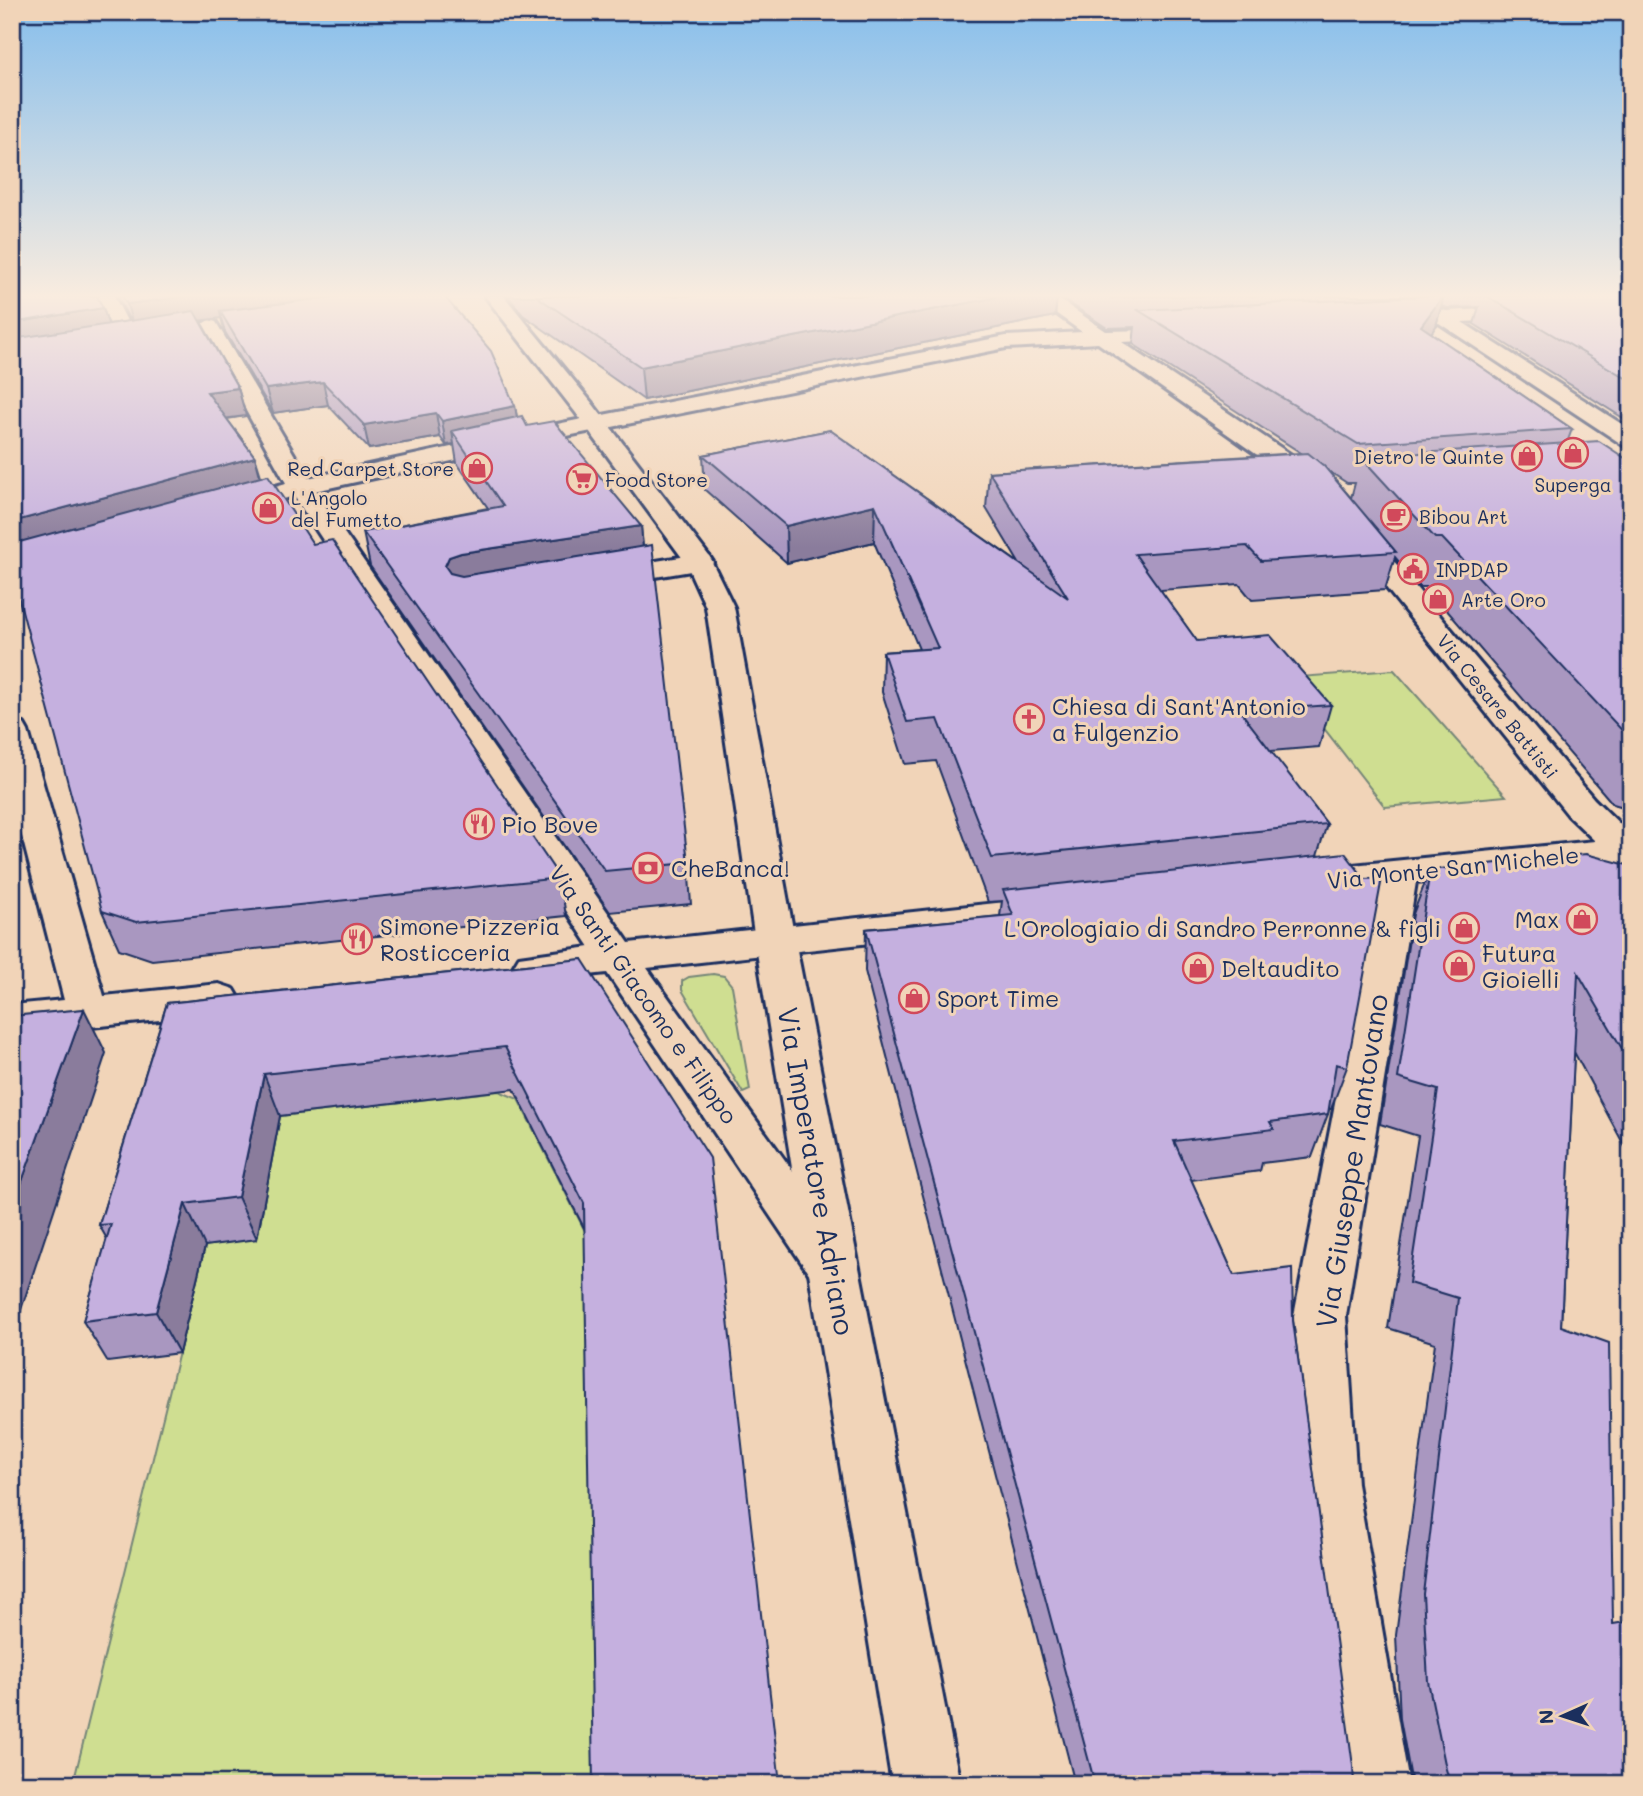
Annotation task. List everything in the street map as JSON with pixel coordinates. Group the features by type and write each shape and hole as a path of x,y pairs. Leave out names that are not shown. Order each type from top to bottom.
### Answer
{"street":[{"name":"Via Santi Giacomo e Filippo","path":"240,380 300,486 618,958 835,1270"},
{"name":"Via Imperatore Adriano","path":"561,380 699,562 720,607 775,940 926,1784"},
{"path":"200,515 300,486 814,380"},
{"name":"Via Cesare Battisti","path":"1164,380 1303,473 1335,503 1581,807 1629,852"},
{"path":"1538,380 1631,440"},
{"path":"572,583 699,562"},
{"path":"12,731 88,1012"},
{"name":"Via Monte San Michele","path":"1276,885 1629,852"},
{"name":"Via Giuseppe Mantovano","path":"1375,1784 1328,1484 1321,1316 1399,872"},
{"path":"491,972 1085,906"},
{"path":"12,1020 255,996"}],"green space":[{"path":"1394,670 1506,796 1385,807 1285,678"},
{"path":"713,974 724,976 732,986 750,1090 743,1093 682,990 682,981 689,977"},
{"path":"499,1091 518,1099 592,1245 604,1784 73,1784 205,1246 257,1238 235,1121"}],"building":[{"path":"12,380 233,380 238,388 207,392 255,457 12,522"},
{"path":"261,380 504,380 515,406 442,421 436,413 364,425 323,382 266,389"},
{"path":"1253,380 1500,380 1572,429 1358,444"},
{"path":"522,416 527,426 554,421 641,526 461,553 449,557 445,566 450,573 462,576 652,545 688,863 605,871 363,532 503,506 452,431"},
{"path":"830,430 1068,598 989,472 1308,453 1324,466 1396,552 1261,561 1247,546 1135,554 1197,641 1270,635 1331,705 1241,712 1327,824 992,858 938,719 907,722 883,652 938,648 875,505 786,526 703,455"},
{"path":"1599,441 1631,462 1631,740 1442,538 1435,538 1361,457"},
{"path":"268,475 313,544 332,540 560,878 136,922 102,911 12,573 12,544"},
{"path":"1345,853 1365,879 1382,878 1347,1067 1336,1064 1328,1114 1270,1122 1274,1129 1174,1141 1234,1275 1292,1268 1293,1321 1354,1784 1095,1784 866,929 1013,915 1003,890"},
{"path":"1586,854 1631,866 1631,1064 1578,973 1561,1326 1609,1343 1613,1624 1631,1621 1631,1784 1450,1784 1428,1681 1423,1594 1458,1298 1409,1283 1438,1090 1398,1078 1430,870"},
{"path":"582,959 710,1158 780,1784 593,1784 584,1203 505,1047 264,1074 238,1197 185,1204 156,1312 83,1321 111,1224 99,1225 167,1003"},
{"path":"84,1009 12,1209 12,1016"}],"place":[{"name":"Superga","path":"1573,453"},
{"name":"Dietro le Quinte","path":"1527,456"},
{"name":"Red Carpet Store","path":"477,468"},
{"name":"Food Store","path":"582,479"},
{"name":"L'Angolo del Fumetto","path":"268,508"},
{"name":"Bibou Art","path":"1396,516"},
{"name":"INPDAP","path":"1413,569"},
{"name":"Arte Oro","path":"1438,599"},
{"name":"Chiesa di Sant'Antonio a Fulgenzio","path":"1029,719"},
{"name":"Pio Bove","path":"479,824"},
{"name":"CheBanca!","path":"648,868"},
{"name":"Max","path":"1582,919"},
{"name":"L'Orologiaio di Sandro Perronne & figli","path":"1464,928"},
{"name":"Simone Pizzeria Rosticceria","path":"357,939"},
{"name":"Futura Gioielli","path":"1459,966"},
{"name":"Deltaudito","path":"1198,968"},
{"name":"Sport Time","path":"914,998"}]}
